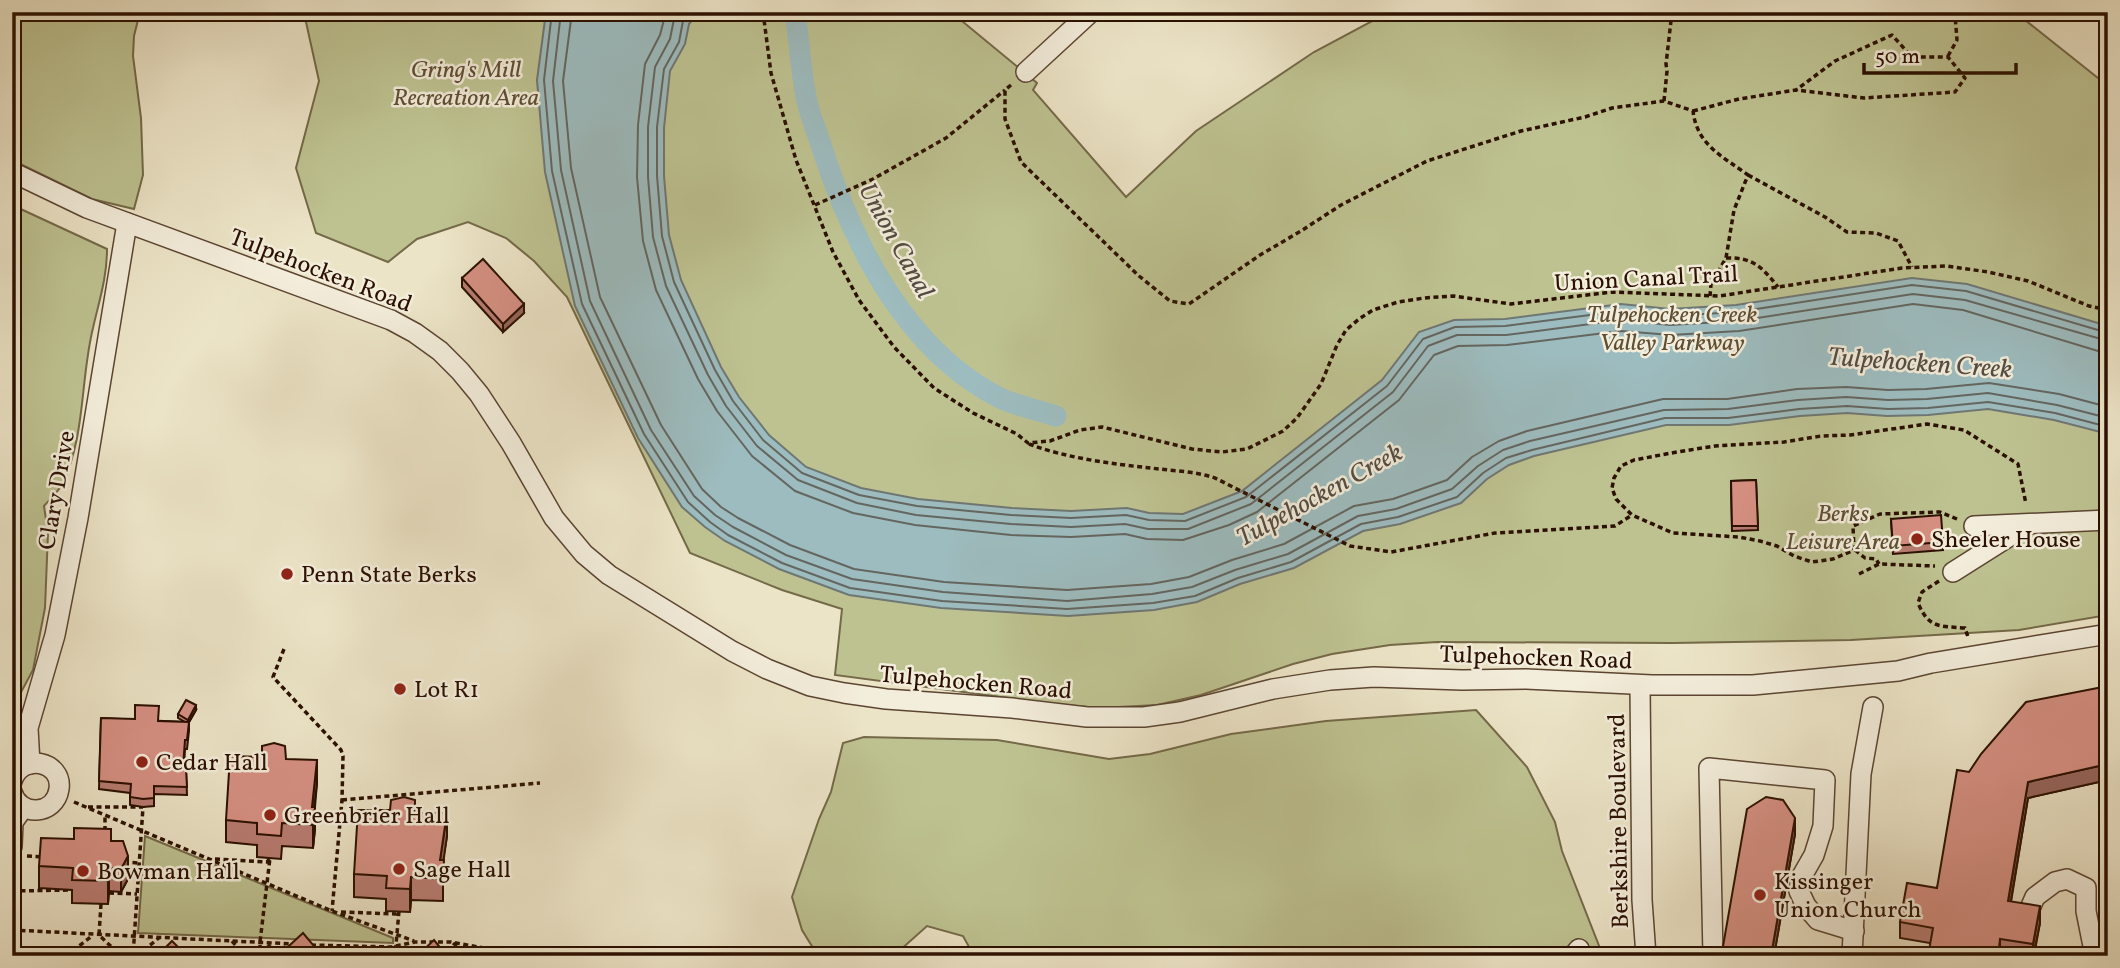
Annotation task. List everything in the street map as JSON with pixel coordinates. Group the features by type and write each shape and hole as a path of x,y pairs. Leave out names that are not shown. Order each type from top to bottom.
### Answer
{"street":[{"path":"1026,72 1091,12"},
{"name":"Tulpehocken Road","path":"12,172 67,199 127,223 391,320 415,333 460,371 479,394 511,443 549,511 584,554 610,575 732,651 810,686 886,699 1110,718 1144,717 1180,712 1273,689 1352,678 1753,685 1898,671 1931,663 2108,634"},
{"name":"Clary Drive","path":"30,764 28,729 55,635 127,223"},
{"path":"1974,526 2108,520"},
{"path":"1953,572 2030,523"},
{"name":"Berkshire Boulevard","path":"1646,685 1642,900 1646,956"},
{"path":"1852,956 1861,774 1873,707"},
{"path":"12,781 14,774 23,765 36,762 48,766 57,775 60,787 57,796 47,808 35,811 17,800 13,822 17,851"},
{"path":"1713,956 1709,768 1825,780 1823,826 1814,855 1802,876 1799,891 1806,906 1818,920 1854,931"},
{"path":"2025,920 2035,897 2055,882 2067,879 2086,887 2086,911 2099,950"}],"path":[{"path":"763,12 771,73 796,160 833,252 859,300 894,347 934,388 973,414 1017,434 1027,443 1049,451 1142,467 1204,474 1350,547 1391,552 1495,533 1615,526 1632,515"},
{"path":"1664,101 1672,12"},
{"path":"1948,57 1957,40 1955,15 1961,12"},
{"path":"1796,90 1835,61 1892,35 1912,57 1948,57"},
{"path":"1005,90 1005,119 1021,162 1139,276 1170,301 1189,304 1260,255 1341,205 1427,161 1521,131 1585,117 1612,108 1664,101 1693,111 1739,99 1796,90 1864,98 1955,92 1965,78 1948,57"},
{"path":"814,205 873,178 946,138 1026,72"},
{"path":"1693,111 1695,125 1706,144 1748,175 1847,232 1876,233 1898,241 1912,267"},
{"path":"1710,296 1711,284 1726,258 1734,210 1748,175"},
{"path":"1726,258 1742,257 1764,270 1778,287"},
{"name":"Union Canal Trail","path":"1027,443 1050,441 1080,430 1102,427 1192,449 1222,452 1247,449 1283,431 1297,418 1321,384 1346,330 1373,310 1424,298 1453,296 1510,304 1612,292 1710,296 1912,267 1947,266 2038,284 2089,306 2108,310"},
{"path":"1854,550 1833,559 1812,562 1760,541 1673,533 1632,515 1616,499 1612,488 1614,478 1621,466 1634,460 1715,446 1784,442 1927,424 1964,430 2018,464 2030,523"},
{"path":"1854,550 1853,526 1880,514 1940,512 1974,526"},
{"path":"1854,550 1865,558 1876,559 1879,564"},
{"path":"1859,574 1879,564 1943,566 1953,572 1922,592 1918,603 1924,617 1936,626 1965,628 1973,657"},
{"path":"284,649 273,677 344,756 334,911"},
{"path":"342,800 540,783"},
{"path":"57,796 415,942"},
{"path":"86,807 143,807 135,956"},
{"path":"104,840 105,816"},
{"path":"17,851 46,858"},
{"path":"212,859 267,862 270,858 260,956"},
{"path":"120,862 139,863"},
{"path":"12,891 71,890"},
{"path":"109,893 137,894"},
{"path":"66,956 96,935 101,904"},
{"path":"334,911 396,914 399,911 395,956"},
{"path":"12,930 362,947 451,942 517,954 580,956"},
{"path":"96,935 121,956"},
{"path":"135,956 160,937"},
{"path":"232,941 245,956"},
{"path":"451,942 469,956"},
{"path":"276,956 288,944"},
{"path":"362,947 369,956"}],"green space":[{"path":"12,12 140,12 134,36 133,56 141,118 143,175 134,209 92,199 12,160"},
{"name":"Tulpehocken Creek Valley Parkway","path":"297,12 951,12 1037,83 1033,90 1126,197 1196,131 1314,52 1389,12 2015,12 2108,86 2108,615 2019,630 1851,640 1673,643 1437,642 1390,645 1332,654 1293,664 1201,695 1157,705 1099,708 835,675 842,609 782,590 690,553 567,297 534,261 506,238 468,222 417,239 388,262 316,233 296,168 319,81 306,22"},
{"path":"12,205 107,249 107,260 89,348 75,448 61,486 44,506 48,533 45,608 33,670 12,709"},
{"path":"1476,710 1527,767 1555,822 1562,851 1603,956 974,956 963,936 927,926 898,952 898,956 818,956 802,930 792,897 831,792 843,743 864,737 997,740 1109,759 1150,754 1231,734 1326,721"},
{"path":"145,836 393,938 393,943 138,933"}],"water":[{"name":"Tulpehocken Creek","path":"546,12 699,12 689,24 685,44 670,71 664,128 664,176 669,235 681,280 721,367 739,397 769,435 806,467 861,488 918,499 1012,508 1071,511 1127,508 1149,513 1183,514 1242,491 1382,380 1419,332 1454,320 1505,319 1621,304 1670,309 1736,305 1912,278 1967,284 2108,326 2108,434 2054,420 1988,409 1928,415 1847,413 1729,425 1666,425 1534,456 1509,465 1487,479 1461,503 1400,524 1363,531 1294,568 1240,584 1197,602 1154,610 1068,616 941,608 849,595 779,569 725,541 705,527 682,507 638,438 575,306 545,172 537,80"}],"building":[{"path":"483,259 524,304 503,324 462,278"},
{"path":"1756,480 1758,526 1732,526 1731,481"},
{"name":"Sheeler House","path":"1941,515 1943,542 1893,546 1891,519"},
{"path":"2108,686 2108,764 2028,782 2008,901 2040,906 2033,944 2000,939 1998,956 1928,956 1933,928 1900,922 1907,883 1937,888 1957,770 1969,772 2026,702"},
{"path":"186,700 196,705 188,720 178,714"},
{"name":"Cedar Hall","path":"135,705 159,706 158,721 189,722 183,767 186,769 187,787 154,786 154,798 143,799 130,797 131,784 99,781 101,718 135,719"},
{"name":"Greenbrier Hall","path":"274,743 285,746 286,759 317,760 312,807 315,807 313,825 282,823 281,836 257,834 257,823 226,820 230,756 262,757 262,746"},
{"name":"Sage Hall","path":"404,797 415,800 415,813 447,813 440,860 444,860 443,879 411,877 410,889 386,888 387,876 354,874 358,810 390,810 391,800"},
{"name":"Kissinger Union Church","path":"1766,797 1783,800 1795,818 1771,956 1740,956 1722,952 1747,809"},
{"path":"74,828 111,829 111,841 123,841 128,856 121,869 109,868 108,881 72,880 73,868 39,866 41,838 74,839"},
{"path":"303,933 319,956 258,956 269,945 279,955"},
{"path":"434,940 447,956 417,956"},
{"path":"172,941 185,954 183,956 157,956"}],"waterway":[{"name":"Union Canal","path":"795,12 804,86 811,116 850,221 887,291 937,352 967,377 1000,398 1056,416"}],"place":[{"name":"Sheeler House","path":"1917,539"},
{"name":"Penn State Berks","path":"287,574"},
{"name":"Lot R1","path":"400,689"},
{"name":"Cedar Hall","path":"142,762"},
{"name":"Greenbrier Hall","path":"270,815"},
{"name":"Sage Hall","path":"399,869"},
{"name":"Bowman Hall","path":"83,871"},
{"name":"Kissinger Union Church","path":"1760,895"}],"park label":[{"name":"Gring's Mill Recreation Area","path":"466,83"},
{"name":"Berks Leisure Area","path":"1843,527"}]}
